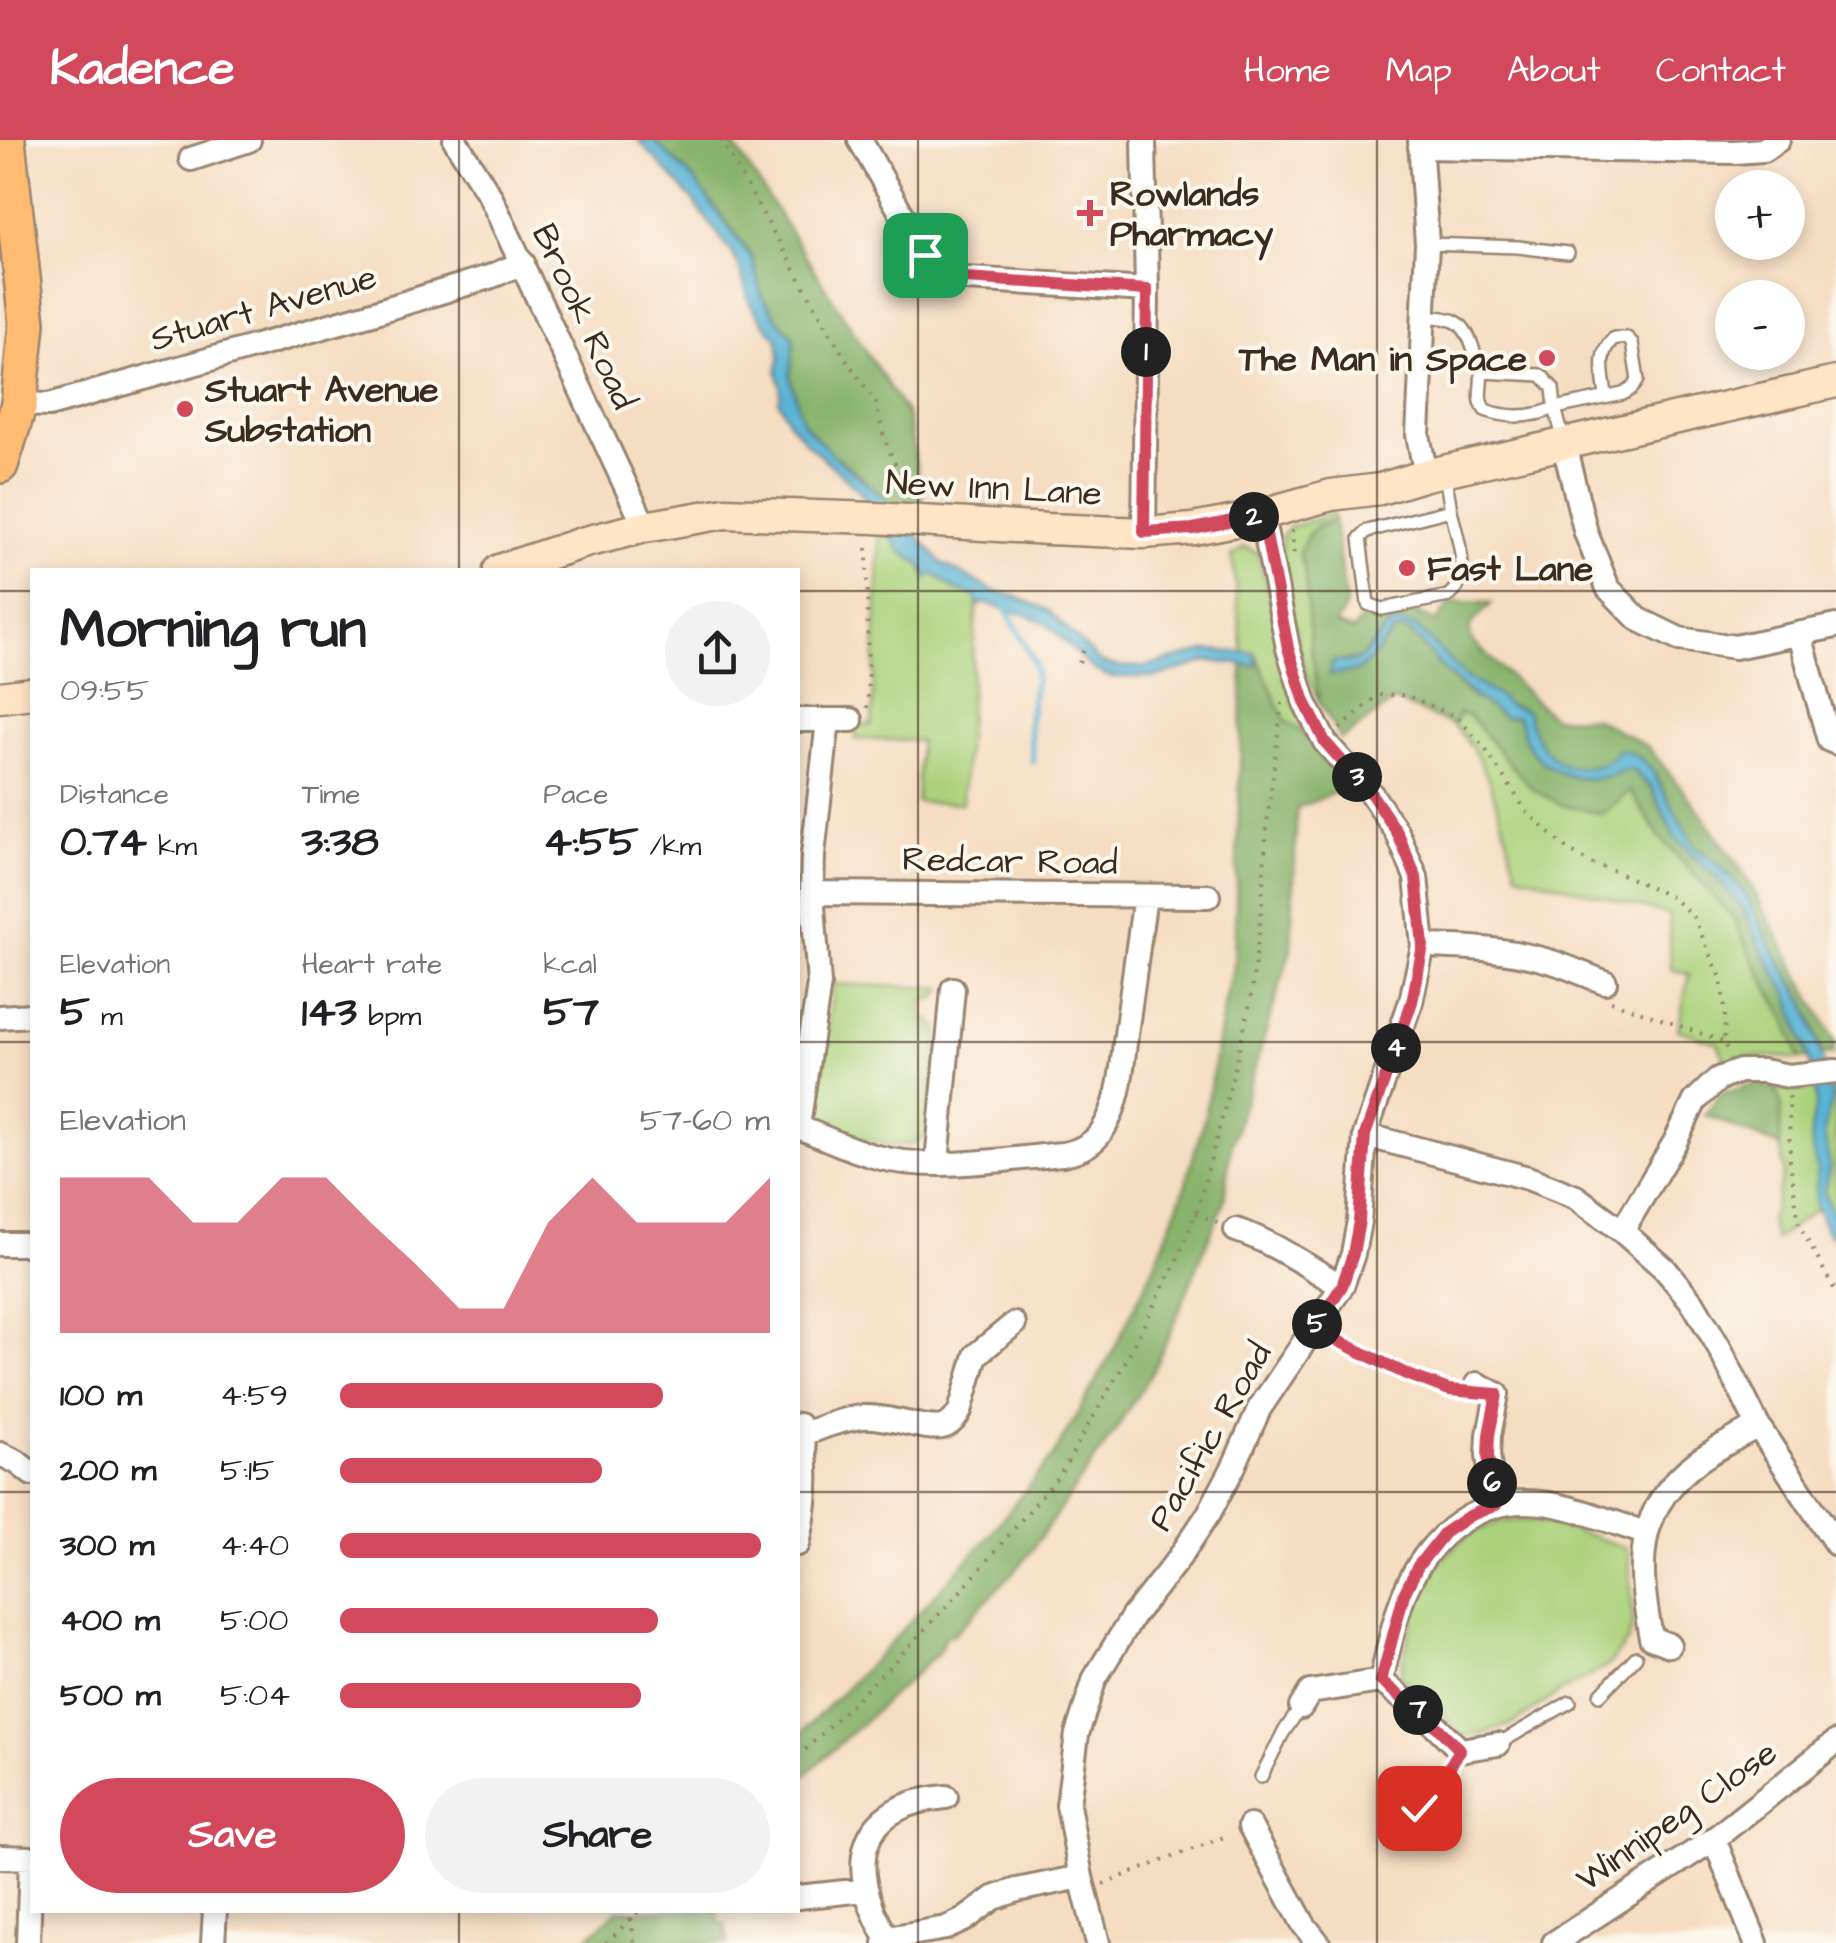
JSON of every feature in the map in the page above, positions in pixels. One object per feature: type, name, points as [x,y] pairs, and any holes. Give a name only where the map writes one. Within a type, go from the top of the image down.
[{"type":"main road","points":[[0,465],[19,404],[27,323],[7,140]]},
{"type":"street","points":[[191,159],[249,140]]},
{"type":"street","name":"Brook Road","points":[[454,140],[490,196],[645,526]]},
{"type":"street","points":[[860,140],[925,255],[944,272],[983,280],[1147,290]]},
{"type":"street","points":[[1144,140],[1144,532]]},
{"type":"street","points":[[1435,473],[1418,434],[1427,244],[1420,143],[1734,152],[1763,150],[1778,140]]},
{"type":"street","name":"Stuart Avenue","points":[[19,404],[49,405],[369,314],[523,263]]},
{"type":"street","name":"New Inn Lane","points":[[532,565],[585,542],[645,526],[725,513],[1144,532],[1193,529],[1836,382]]},
{"type":"street","points":[[1564,445],[1586,533],[1608,588],[1638,619],[1679,639],[1735,647],[1836,626]]},
{"type":"street","name":"Pacific Road","points":[[1098,1943],[1068,1805],[1076,1734],[1094,1678],[1132,1616],[1209,1513],[1260,1410],[1342,1286],[1359,1221],[1365,1135],[1412,1002],[1423,946],[1416,877],[1397,832],[1372,795],[1325,742],[1305,702],[1288,648],[1262,515]]},
{"type":"street","points":[[1800,635],[1829,747]]},
{"type":"street","points":[[0,697],[30,693]]},
{"type":"street","points":[[800,720],[840,720],[813,855],[819,984],[800,1113]]},
{"type":"street","name":"Redcar Road","points":[[812,893],[1208,896]]},
{"type":"street","points":[[800,1128],[877,1158],[912,1162],[1078,1151],[1100,1135],[1115,1104],[1144,896]]},
{"type":"street","points":[[1423,946],[1509,952],[1552,962],[1591,984]]},
{"type":"street","points":[[937,1162],[947,1001]]},
{"type":"street","points":[[0,1017],[30,1015]]},
{"type":"street","points":[[1622,1230],[1694,1101],[1718,1078],[1740,1071],[1797,1075],[1834,1072]]},
{"type":"street","points":[[1365,1135],[1528,1178],[1576,1197],[1622,1230],[1665,1269],[1693,1303],[1758,1426],[1836,1544]]},
{"type":"street","points":[[1236,1230],[1258,1246],[1342,1286]]},
{"type":"street","points":[[0,1244],[30,1244]]},
{"type":"street","points":[[800,1536],[806,1463],[800,1428],[868,1416],[945,1426],[960,1412],[976,1355],[1014,1324]]},
{"type":"street","points":[[1496,1387],[1488,1456],[1496,1505]]},
{"type":"street","points":[[1636,1657],[1660,1642],[1642,1584],[1645,1533],[1656,1509],[1672,1484],[1699,1460],[1758,1426]]},
{"type":"street","points":[[0,1454],[30,1472]]},
{"type":"street","points":[[1381,1681],[1404,1594],[1418,1566],[1444,1533],[1469,1516],[1496,1505],[1528,1502],[1567,1508],[1645,1533]]},
{"type":"street","points":[[1303,1691],[1381,1681],[1432,1722],[1454,1760],[1498,1744]]},
{"type":"street","name":"Winnipeg Close","points":[[1554,1943],[1714,1839],[1836,1742]]},
{"type":"street","points":[[946,1798],[919,1788],[870,1833],[863,1858],[864,1890],[886,1940],[946,1928],[994,1898],[1017,1890],[1083,1884]]},
{"type":"street","points":[[1250,1826],[1304,1925],[1318,1943]]},
{"type":"street","points":[[1714,1839],[1756,1943]]},
{"type":"street","points":[[0,1858],[30,1858]]},
{"type":"street","points":[[800,1897],[864,1890]]},
{"type":"street","points":[[28,1943],[30,1900]]},
{"type":"street","points":[[213,1943],[215,1913]]},
{"type":"lane","points":[[1427,244],[1568,253]]},
{"type":"lane","points":[[1425,316],[1462,324],[1481,372],[1480,401],[1486,410],[1515,417],[1622,394],[1632,389],[1638,380],[1632,343],[1627,338],[1614,338],[1603,351],[1606,396]]},
{"type":"lane","points":[[1481,372],[1541,375],[1554,388],[1564,445]]},
{"type":"lane","points":[[1435,473],[1451,510],[1462,564],[1460,584],[1449,596],[1382,609],[1368,604],[1360,543],[1363,534],[1451,510]]},
{"type":"lane","points":[[1600,1695],[1636,1657]]},
{"type":"lane","points":[[1261,1776],[1303,1691]]},
{"type":"lane","points":[[1498,1744],[1570,1702]]},
{"type":"lane","points":[[1398,1820],[1430,1798],[1454,1760]]},
{"type":"path","points":[[721,140],[842,353],[876,404],[913,521]]},
{"type":"path","points":[[840,720],[862,718],[868,704],[870,518]]},
{"type":"path","points":[[1079,664],[1086,643]]},
{"type":"path","points":[[1325,742],[1378,695],[1406,694],[1457,716],[1484,747],[1526,811],[1568,850],[1673,898],[1694,918],[1722,978],[1724,1042],[1597,996],[1591,984]]},
{"type":"path","points":[[800,1754],[970,1581],[1061,1473],[1125,1362],[1177,1260],[1196,1213],[1250,1003],[1282,700]]},
{"type":"path","points":[[1797,1075],[1790,1160],[1799,1225],[1836,1292]]},
{"type":"path","points":[[1314,1329],[1406,1374],[1449,1390],[1496,1387]]},
{"type":"path","points":[[1083,1884],[1250,1826]]},
{"type":"path","points":[[606,1943],[637,1913]]},
{"type":"path","points":[[631,1918],[634,1943]]},
{"type":"green space","points":[[654,140],[731,140],[907,415],[924,506],[888,503],[803,423],[790,377],[791,333],[762,297],[752,258],[695,181]]},
{"type":"green space","points":[[1333,513],[1334,520],[1317,525],[1299,554],[1304,567],[1319,701],[1296,631],[1281,555],[1282,538],[1288,528]]},
{"type":"green space","points":[[1334,520],[1346,606],[1335,624],[1353,631],[1363,616],[1417,613],[1437,622],[1451,602],[1492,603],[1470,626],[1470,639],[1552,717],[1595,718],[1648,747],[1746,877],[1835,1041],[1834,1054],[1822,1055],[1807,1004],[1761,922],[1716,862],[1694,846],[1644,761],[1619,750],[1608,762],[1596,767],[1560,764],[1539,743],[1520,708],[1507,705],[1467,678],[1416,627],[1397,622],[1359,659],[1333,662],[1330,674],[1372,658],[1394,631],[1404,630],[1415,636],[1475,699],[1498,714],[1517,717],[1527,743],[1576,778],[1607,777],[1628,767],[1632,769],[1652,789],[1675,838],[1745,912],[1760,947],[1788,993],[1808,1058],[1800,1059],[1786,1019],[1734,919],[1659,836],[1630,791],[1603,814],[1562,805],[1531,788],[1469,716],[1460,713],[1453,725],[1394,701],[1341,740],[1319,701],[1304,567],[1299,554],[1312,531]]},
{"type":"green space","points":[[880,531],[888,533],[901,551],[923,567],[924,574],[933,573],[977,601],[962,803],[916,802],[920,741],[856,739],[856,725],[872,725]]},
{"type":"green space","points":[[1245,547],[1258,553],[1306,735],[1285,720],[1255,653],[1243,652],[1232,556]]},
{"type":"green space","points":[[1255,653],[1285,720],[1304,734],[1346,788],[1297,808],[1291,949],[1231,1146],[1224,1201],[1171,1331],[1152,1372],[1116,1429],[1023,1562],[954,1634],[945,1636],[938,1653],[800,1780],[800,1734],[982,1544],[1054,1455],[1112,1353],[1155,1264],[1184,1190],[1205,1115],[1234,968],[1243,664],[1257,666]]},
{"type":"green space","points":[[1460,713],[1469,716],[1497,747],[1630,790],[1659,836],[1734,919],[1786,1019],[1800,1059],[1762,1057],[1725,1061],[1718,1043],[1678,1030],[1689,974],[1671,969],[1669,915],[1517,873],[1486,775],[1453,725]]},
{"type":"green space","points":[[833,984],[942,988],[937,996],[924,1000],[923,1020],[931,1021],[939,1030],[928,1135],[910,1145],[887,1145],[824,1129],[819,1108]]},
{"type":"green space","points":[[1756,1083],[1796,1091],[1836,1083],[1836,1223],[1826,1201],[1775,1240],[1770,1221],[1784,1172],[1780,1146],[1705,1115],[1721,1094]]},
{"type":"green space","points":[[1756,1083],[1775,1089],[1781,1103],[1780,1146],[1705,1115],[1721,1094]]},
{"type":"green space","points":[[1533,1521],[1625,1547],[1629,1554],[1633,1621],[1629,1640],[1608,1666],[1514,1723],[1480,1735],[1460,1734],[1438,1707],[1400,1675],[1417,1608],[1442,1562],[1475,1532],[1501,1522]]},
{"type":"green space","points":[[615,1913],[717,1913],[719,1923],[725,1924],[728,1943],[582,1943]]},
{"type":"water","points":[[638,140],[654,140],[695,181],[752,258],[762,297],[791,333],[794,343],[790,377],[803,423],[833,455],[880,494],[942,563],[992,590],[1048,610],[1100,662],[1143,667],[1209,650],[1255,653],[1257,666],[1208,661],[1158,677],[1110,677],[1091,668],[1047,624],[984,603],[979,606],[974,596],[954,589],[934,574],[927,578],[923,567],[901,551],[858,489],[807,444],[788,420],[779,401],[778,339],[750,304],[732,253],[691,198]]},
{"type":"water","points":[[1397,622],[1416,627],[1467,678],[1507,705],[1527,711],[1541,745],[1557,761],[1567,766],[1592,767],[1619,750],[1642,760],[1653,772],[1694,846],[1716,862],[1745,893],[1807,1005],[1833,1098],[1824,1132],[1830,1166],[1824,1191],[1836,1223],[1836,1240],[1827,1232],[1815,1203],[1817,1170],[1811,1130],[1816,1101],[1807,1052],[1788,993],[1760,947],[1745,912],[1675,838],[1652,788],[1632,769],[1587,779],[1554,770],[1529,747],[1517,717],[1504,717],[1472,694],[1409,632],[1394,631],[1358,671],[1330,675],[1333,661],[1359,659]]},
{"type":"waterway","points":[[1005,606],[1034,662],[1036,675],[1029,723],[1033,762]]},
{"type":"place","name":"Rowlands Pharmacy","points":[[1090,213]]},
{"type":"place","name":"The Man in Space","points":[[1547,358]]},
{"type":"place","name":"Stuart Avenue Substation","points":[[185,409]]},
{"type":"place","name":"Fast Lane","points":[[1407,568]]},
{"type":"route","points":[[925,255],[944,272],[966,278],[1147,290],[1144,532],[1193,529],[1262,515],[1288,648],[1305,702],[1325,742],[1372,795],[1397,832],[1416,877],[1423,946],[1412,1002],[1365,1135],[1353,1254],[1342,1286],[1314,1329],[1406,1374],[1449,1390],[1497,1394],[1488,1456],[1496,1505],[1469,1516],[1444,1533],[1418,1566],[1404,1594],[1381,1681],[1460,1750],[1430,1798],[1419,1808]]}]
